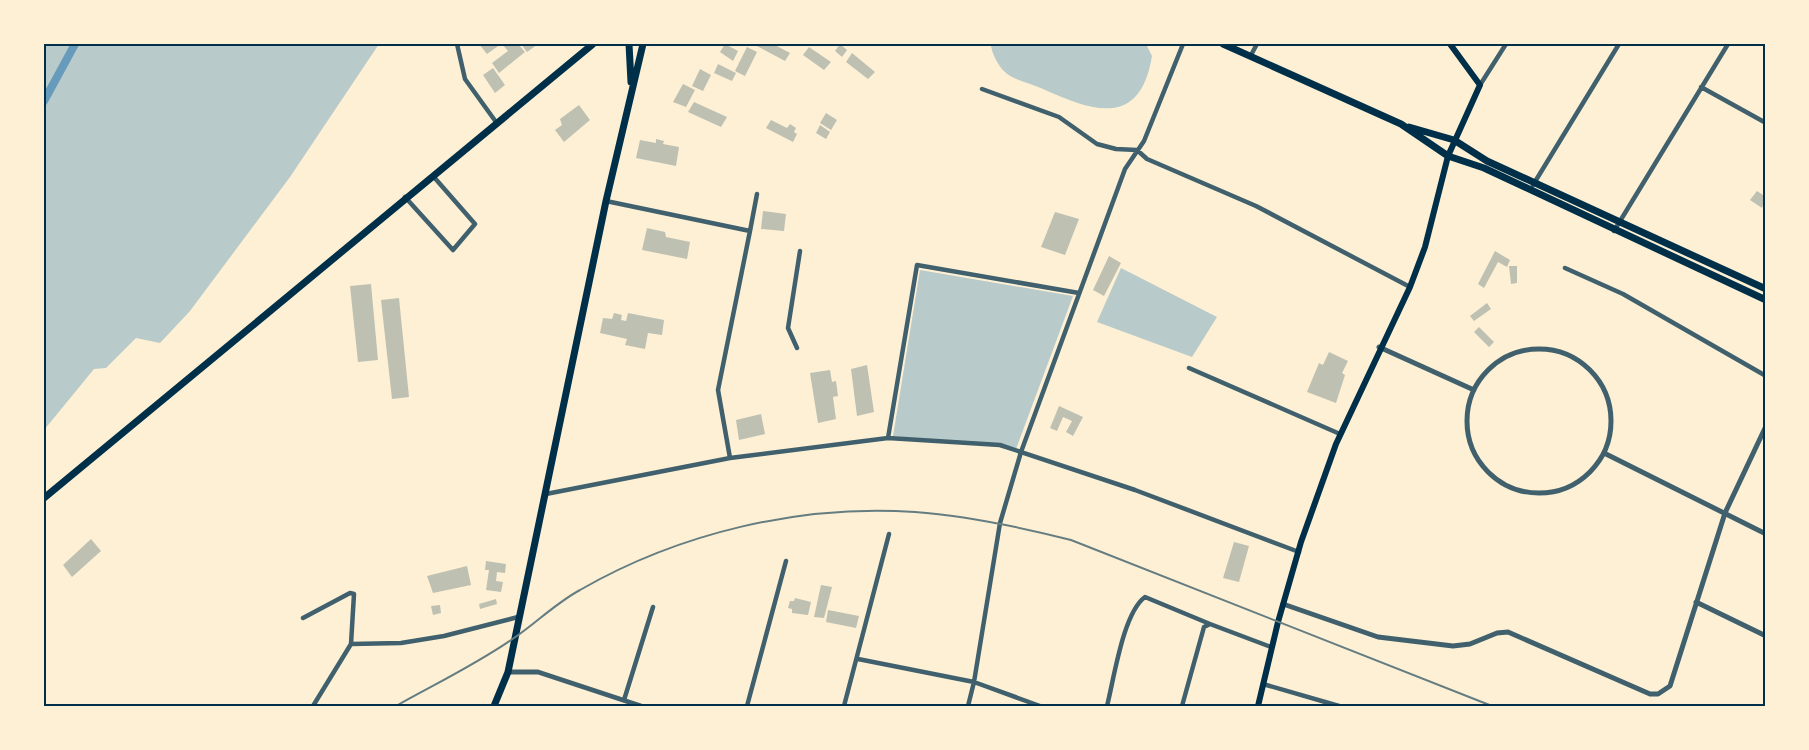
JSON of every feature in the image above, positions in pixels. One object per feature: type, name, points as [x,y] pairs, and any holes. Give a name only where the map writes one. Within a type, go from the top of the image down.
[{"type":"highway","points":[[44,498],[495,122],[593,44]]},
{"type":"highway","points":[[629,44],[631,90]]},
{"type":"highway","points":[[494,706],[508,672],[606,201],[631,90],[644,44]]},
{"type":"highway","points":[[1223,44],[1401,124],[1454,140],[1487,161],[1766,289]]},
{"type":"highway","points":[[1401,124],[1448,156],[1484,168],[1614,231],[1766,300]]},
{"type":"highway","points":[[1568,209],[1572,201]]},
{"type":"main road","points":[[1258,706],[1283,604],[1341,434],[1379,347],[1410,287],[1425,246],[1448,156],[1480,85],[1450,44]]},
{"type":"street","points":[[457,44],[465,79],[495,122]]},
{"type":"street","points":[[968,706],[1000,523],[1021,452],[1125,169],[1137,150],[1167,88],[1183,44]]},
{"type":"street","points":[[1251,55],[1257,44]]},
{"type":"street","points":[[1480,85],[1506,44]]},
{"type":"street","points":[[1530,191],[1618,44]]},
{"type":"street","points":[[1614,231],[1728,44]]},
{"type":"street","points":[[1701,87],[1766,123]]},
{"type":"street","points":[[982,89],[1059,117],[1097,144],[1116,149],[1137,150],[1147,159],[1256,206],[1410,287]]},
{"type":"street","points":[[405,197],[453,250],[475,224],[432,175]]},
{"type":"street","points":[[730,458],[718,390],[757,194]]},
{"type":"street","points":[[606,201],[750,231]]},
{"type":"street","points":[[797,348],[788,328],[800,251]]},
{"type":"street","points":[[888,438],[917,265],[1079,293]]},
{"type":"street","points":[[1565,268],[1623,294],[1766,376]]},
{"type":"street","points":[[1379,347],[1474,390]]},
{"type":"street","points":[[1549,349],[1571,356],[1589,369],[1603,387],[1611,408],[1611,431],[1604,453],[1590,473],[1569,488],[1545,494],[1520,491],[1505,484],[1480,463],[1469,440],[1467,415],[1474,390],[1487,371],[1505,357],[1526,350],[1549,349]]},
{"type":"street","points":[[1189,368],[1341,434]]},
{"type":"street","points":[[1283,604],[1378,637],[1453,646],[1470,644],[1497,633],[1508,633],[1650,694],[1658,694],[1670,686],[1725,513],[1766,426]]},
{"type":"street","points":[[546,494],[730,458],[888,438],[1000,445],[1135,490],[1299,552]]},
{"type":"street","points":[[1604,453],[1766,534]]},
{"type":"street","points":[[844,706],[889,534]]},
{"type":"street","points":[[747,706],[786,561]]},
{"type":"street","points":[[303,618],[350,592],[354,594],[351,644],[313,706]]},
{"type":"street","points":[[1107,706],[1135,606],[1145,597],[1271,646]]},
{"type":"street","points":[[1696,602],[1766,636]]},
{"type":"street","points":[[627,703],[653,608]]},
{"type":"street","points":[[351,644],[401,643],[444,636],[518,617]]},
{"type":"street","points":[[1182,706],[1201,634],[1204,627],[1210,624]]},
{"type":"street","points":[[858,659],[974,682],[1040,706]]},
{"type":"street","points":[[508,672],[538,672],[627,703],[642,706]]},
{"type":"street","points":[[1263,684],[1339,706]]},
{"type":"shaded area","points":[[44,44],[379,44],[290,177],[190,311],[160,343],[136,338],[106,368],[94,369],[44,430]]},
{"type":"shaded area","points":[[991,44],[1146,44],[1152,56],[1146,79],[1137,95],[1125,104],[1111,108],[1096,107],[1061,97],[1008,75],[997,63]]},
{"type":"shaded area","points":[[1121,268],[1217,317],[1192,357],[1097,322]]},
{"type":"shaded area","points":[[920,270],[1073,296],[1016,449],[893,436]]},
{"type":"building","points":[[479,44],[501,44],[487,54]]},
{"type":"building","points":[[502,44],[518,44],[525,52],[499,73],[492,63],[508,51]]},
{"type":"building","points":[[521,44],[538,44],[527,52]]},
{"type":"building","points":[[725,44],[738,51],[733,61],[720,52]]},
{"type":"building","points":[[753,44],[773,44],[790,53],[785,61]]},
{"type":"building","points":[[840,44],[847,50],[842,57],[835,51]]},
{"type":"building","points":[[747,47],[757,52],[745,76],[735,71]]},
{"type":"building","points":[[809,47],[831,62],[824,70],[803,55]]},
{"type":"building","points":[[852,53],[875,72],[868,79],[846,62]]},
{"type":"building","points":[[718,64],[736,73],[732,81],[714,73]]},
{"type":"building","points":[[493,68],[505,85],[495,93],[483,75]]},
{"type":"building","points":[[700,69],[711,75],[703,91],[692,86]]},
{"type":"building","points":[[683,84],[695,90],[686,107],[673,102]]},
{"type":"building","points":[[694,102],[727,117],[721,127],[688,112]]},
{"type":"building","points":[[579,105],[590,120],[564,142],[555,130],[562,125],[560,119]]},
{"type":"building","points":[[826,113],[837,120],[831,130],[820,123]]},
{"type":"building","points":[[771,120],[787,128],[790,124],[796,128],[794,132],[797,134],[793,142],[766,128]]},
{"type":"building","points":[[820,125],[830,132],[826,139],[816,133]]},
{"type":"building","points":[[656,139],[664,141],[663,144],[679,147],[676,166],[636,158],[640,140],[656,143]]},
{"type":"building","points":[[1757,191],[1766,197],[1762,208],[1750,200]]},
{"type":"building","points":[[763,211],[786,214],[784,231],[761,229]]},
{"type":"building","points":[[1055,212],[1079,219],[1065,255],[1041,247]]},
{"type":"building","points":[[647,228],[665,232],[666,237],[690,242],[687,259],[642,250]]},
{"type":"building","points":[[1495,251],[1510,260],[1507,267],[1498,262],[1484,288],[1478,284]]},
{"type":"building","points":[[1109,256],[1121,263],[1104,296],[1093,290]]},
{"type":"building","points":[[1509,266],[1517,266],[1517,283],[1511,284]]},
{"type":"building","points":[[371,284],[378,360],[358,362],[350,286]]},
{"type":"building","points":[[399,298],[409,397],[392,399],[381,300]]},
{"type":"building","points":[[1487,303],[1491,309],[1474,321],[1470,316]]},
{"type":"building","points":[[614,313],[622,315],[621,320],[626,321],[628,313],[664,320],[662,335],[648,333],[645,349],[625,345],[627,339],[600,333],[603,318],[612,319]]},
{"type":"building","points":[[1479,327],[1494,342],[1489,347],[1474,332]]},
{"type":"building","points":[[1329,352],[1348,361],[1342,373],[1345,375],[1336,403],[1307,392],[1319,363],[1323,365]]},
{"type":"building","points":[[867,365],[874,412],[857,416],[851,369]]},
{"type":"building","points":[[830,370],[832,382],[836,381],[838,396],[833,397],[836,419],[818,423],[810,373]]},
{"type":"building","points":[[1059,406],[1083,417],[1073,436],[1066,432],[1072,421],[1063,417],[1057,431],[1050,428]]},
{"type":"building","points":[[761,414],[765,434],[739,440],[736,420]]},
{"type":"building","points":[[91,539],[101,551],[72,577],[63,565]]},
{"type":"building","points":[[1234,542],[1249,546],[1239,582],[1223,578]]},
{"type":"building","points":[[486,561],[506,564],[505,573],[497,572],[496,581],[503,582],[501,592],[486,590],[489,570],[485,570]]},
{"type":"building","points":[[467,566],[471,585],[433,593],[427,576]]},
{"type":"building","points":[[821,585],[832,587],[824,618],[814,617]]},
{"type":"building","points":[[795,598],[811,602],[808,615],[792,613],[792,609],[788,608],[790,601],[794,601]]},
{"type":"building","points":[[496,599],[497,604],[480,609],[479,604]]},
{"type":"building","points":[[440,605],[441,613],[433,615],[431,606]]},
{"type":"building","points":[[828,610],[859,616],[856,628],[826,622]]},
{"type":"waterway","points":[[44,101],[75,44]]},
{"type":"railway","points":[[396,706],[500,647],[580,590],[658,553],[699,538],[785,518],[872,511],[955,516],[1013,526],[1071,540],[1492,706]]}]
